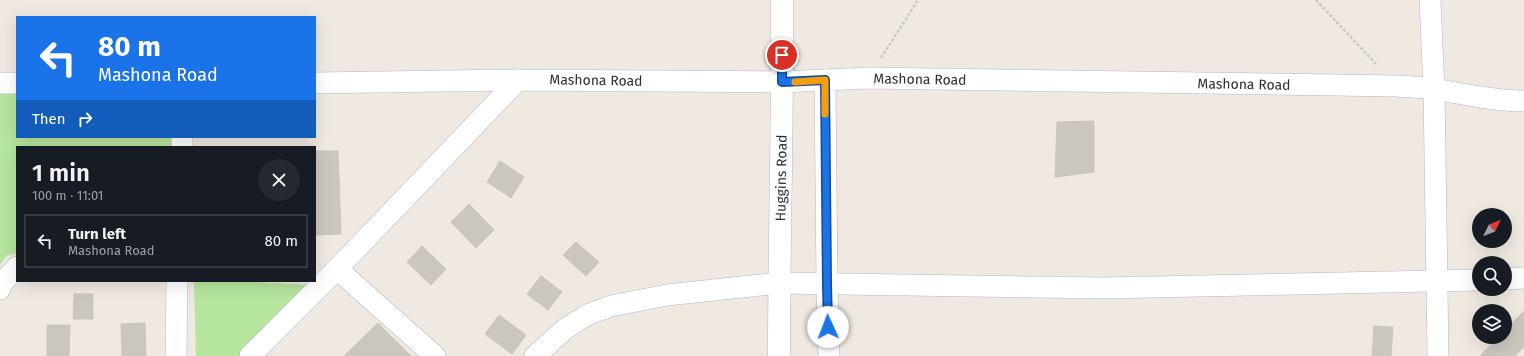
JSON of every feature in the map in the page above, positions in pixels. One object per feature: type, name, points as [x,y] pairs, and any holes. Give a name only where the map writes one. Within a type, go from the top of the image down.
[{"type":"street","name":"Huggins Road","points":[[780,356],[779,283],[782,0]]},
{"type":"street","points":[[1430,0],[1434,89],[1438,356]]},
{"type":"street","name":"Mashona Road","points":[[316,83],[518,80],[782,82],[868,78],[1397,86],[1434,89],[1463,95],[1511,101],[1524,101]]},
{"type":"street","points":[[250,356],[325,276],[518,80]]},
{"type":"street","points":[[825,80],[829,356]]},
{"type":"street","points":[[0,83],[16,83]]},
{"type":"street","points":[[0,289],[2,283],[16,268]]},
{"type":"street","points":[[325,276],[435,356]]},
{"type":"street","points":[[1512,279],[1524,278]]},
{"type":"street","points":[[535,356],[565,329],[587,315],[611,306],[667,295],[779,283],[1104,288],[1472,280]]},
{"type":"street","points":[[176,282],[176,356]]},
{"type":"path","points":[[868,78],[918,0]]},
{"type":"path","points":[[1316,0],[1397,86]]},
{"type":"green space","points":[[0,91],[16,91],[16,138],[175,138],[175,146],[16,146],[16,253],[6,256],[0,265]]},
{"type":"green space","points":[[194,282],[259,282],[311,285],[239,356],[196,356]]},
{"type":"building","points":[[1094,121],[1094,172],[1055,177],[1057,122]]},
{"type":"building","points":[[316,151],[338,151],[341,234],[316,235]]},
{"type":"building","points":[[500,161],[524,177],[511,198],[487,182]]},
{"type":"building","points":[[469,204],[494,230],[476,248],[451,222]]},
{"type":"building","points":[[576,242],[599,262],[586,276],[563,255]]},
{"type":"building","points":[[422,246],[446,269],[431,285],[407,262]]},
{"type":"building","points":[[541,276],[562,292],[548,310],[527,294]]},
{"type":"building","points":[[74,294],[93,294],[93,319],[73,319]]},
{"type":"building","points":[[1524,311],[1524,347],[1515,356],[1480,356],[1491,344],[1512,344],[1512,323]]},
{"type":"building","points":[[499,315],[526,335],[512,354],[485,334]]},
{"type":"building","points":[[145,323],[146,356],[122,356],[121,324]]},
{"type":"building","points":[[378,323],[411,356],[344,356]]},
{"type":"building","points":[[47,325],[70,325],[69,356],[47,356]]},
{"type":"building","points":[[1374,326],[1393,327],[1391,356],[1372,356]]},
{"type":"slow traffic","points":[[795,82],[825,80],[825,114]]},
{"type":"route","points":[[782,55],[782,82],[825,80],[828,327]]}]
